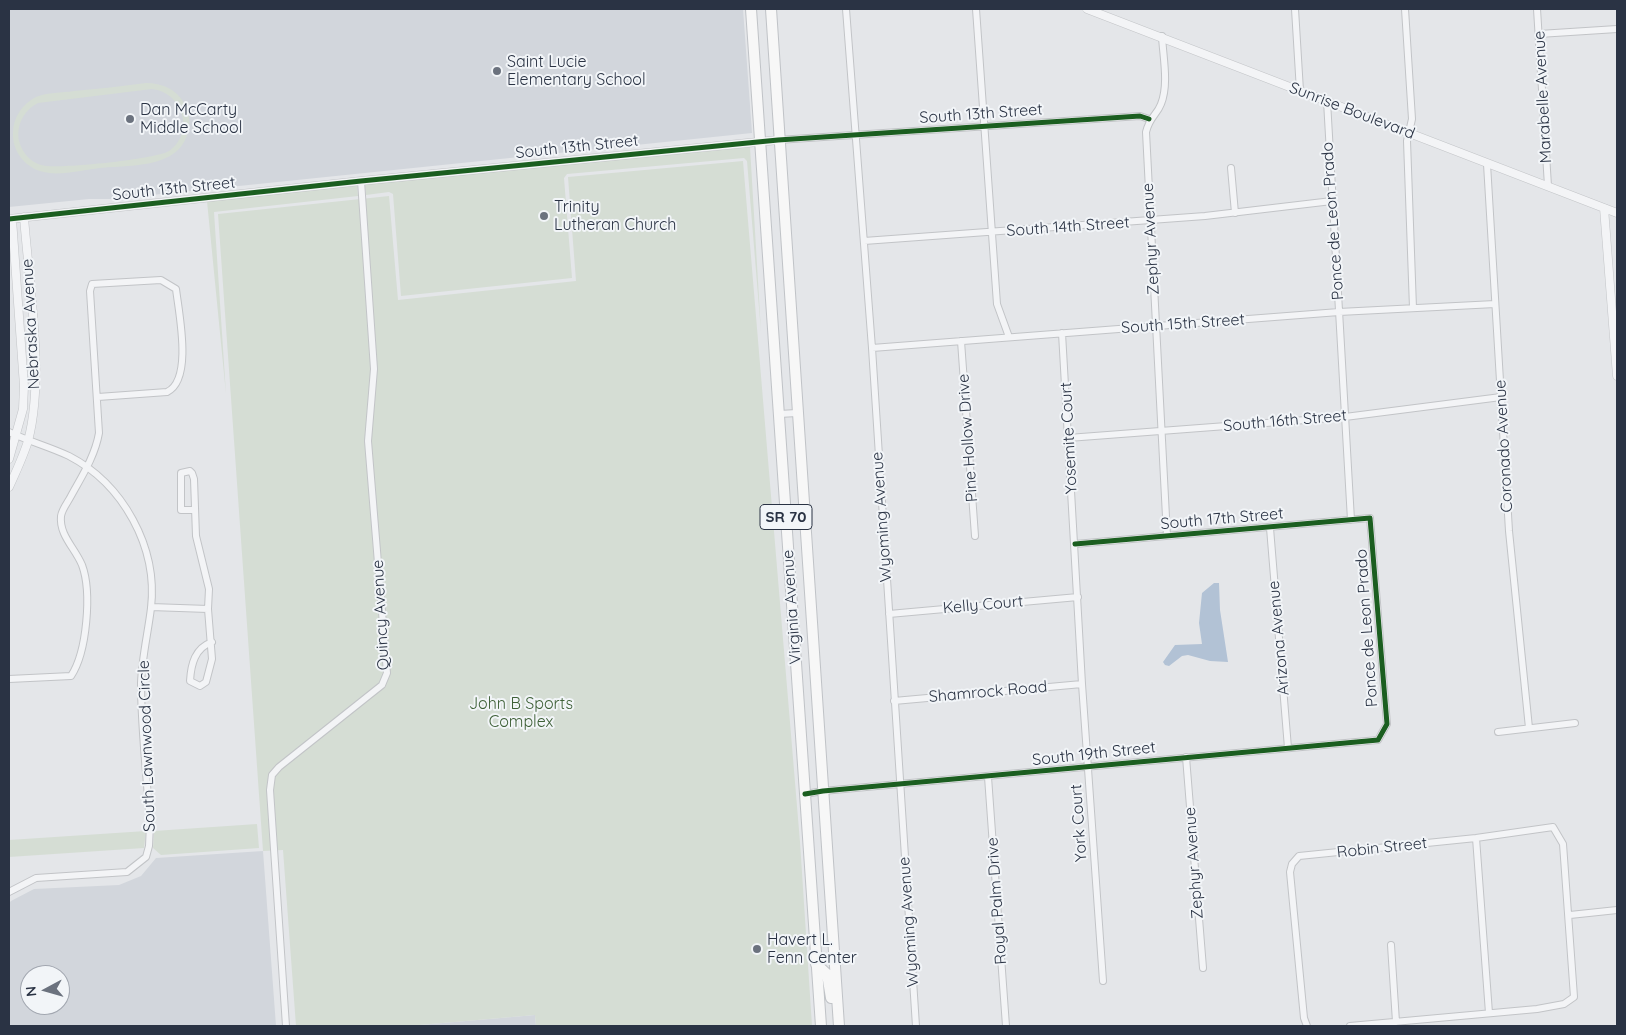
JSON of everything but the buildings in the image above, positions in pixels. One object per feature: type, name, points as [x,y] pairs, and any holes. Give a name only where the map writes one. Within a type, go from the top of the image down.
[{"type":"main road","name":"Virginia Avenue","points":[[751,9],[820,1026]]},
{"type":"main road","name":"Virginia Avenue","points":[[771,9],[837,1026]]},
{"type":"main road","points":[[816,964],[827,974],[837,1026]]},
{"type":"street","name":"Wyoming Avenue","points":[[846,9],[872,348],[916,1026]]},
{"type":"street","points":[[976,9],[997,304],[1009,337]]},
{"type":"street","name":"Sunrise Boulevard","points":[[1087,9],[1099,11],[1487,164],[1617,213]]},
{"type":"street","points":[[1295,9],[1300,91]]},
{"type":"street","points":[[1405,9],[1412,120],[1407,142],[1413,308]]},
{"type":"street","name":"Marabelle Avenue","points":[[1537,9],[1548,186]]},
{"type":"street","points":[[1539,34],[1617,28]]},
{"type":"street","name":"Zephyr Avenue","points":[[1162,36],[1165,93],[1160,107],[1149,119],[1146,132],[1168,536]]},
{"type":"street","name":"Ponce de Leon Prado","points":[[1328,101],[1332,202],[1352,520]]},
{"type":"street","name":"South 13th Street","points":[[10,219],[361,181],[778,140],[1140,116],[1149,119]]},
{"type":"street","name":"Coronado Avenue","points":[[1487,164],[1509,531],[1528,728]]},
{"type":"street","points":[[1231,168],[1235,213]]},
{"type":"street","name":"Quincy Avenue","points":[[286,1026],[270,790],[272,775],[279,767],[382,685],[387,673],[368,441],[374,369],[361,181]]},
{"type":"street","name":"South 14th Street","points":[[864,241],[1150,221],[1332,202]]},
{"type":"street","points":[[1604,208],[1617,376]]},
{"type":"street","name":"Nebraska Avenue","points":[[9,487],[28,440],[34,410],[35,352],[24,217]]},
{"type":"street","name":"Nebraska Avenue","points":[[9,460],[23,409],[23,352],[10,219]]},
{"type":"street","points":[[17,278],[29,277]]},
{"type":"street","points":[[9,679],[61,678],[71,676],[78,666],[86,623],[86,586],[82,565],[61,526],[61,514],[87,468],[97,446],[99,433],[90,291],[92,284],[161,280],[170,284],[176,289],[180,323],[182,372],[179,382],[167,392],[98,397]]},
{"type":"street","name":"South 15th Street","points":[[872,348],[1339,312],[1495,304]]},
{"type":"street","name":"Yosemite Court","points":[[1062,333],[1075,544]]},
{"type":"street","name":"Pine Hollow Drive","points":[[962,341],[975,536]]},
{"type":"street","points":[[23,352],[35,352]]},
{"type":"street","name":"South 16th Street","points":[[1068,438],[1345,417],[1501,397]]},
{"type":"street","points":[[779,414],[797,413]]},
{"type":"street","name":"South Lawnwood Circle","points":[[9,432],[68,456],[87,468],[120,499],[135,522],[145,551],[151,580],[151,607],[141,682],[150,824],[149,846],[146,857],[126,872],[36,878],[9,892]]},
{"type":"street","points":[[195,510],[181,510],[180,479],[181,473],[186,471],[192,472],[194,479],[199,555],[209,589],[208,609],[212,642],[212,659],[206,682],[200,686],[193,684],[190,681],[191,669],[198,651],[204,645],[212,642]]},
{"type":"street","name":"Ponce de Leon Prado","points":[[1370,518],[1386,724],[1382,735]]},
{"type":"street","name":"South 17th Street","points":[[1075,544],[1370,518]]},
{"type":"street","name":"Arizona Avenue","points":[[1270,528],[1288,748]]},
{"type":"street","name":"York Court","points":[[1075,544],[1082,684],[1103,981]]},
{"type":"street","name":"Kelly Court","points":[[889,614],[1078,597]]},
{"type":"street","points":[[151,607],[208,609]]},
{"type":"street","name":"Shamrock Road","points":[[894,701],[1082,684]]},
{"type":"street","points":[[1498,732],[1574,723]]},
{"type":"street","name":"South 19th Street","points":[[805,794],[1378,740],[1382,735]]},
{"type":"street","name":"Zephyr Avenue","points":[[1186,757],[1203,968]]},
{"type":"street","name":"Royal Palm Drive","points":[[988,777],[1006,1026]]},
{"type":"street","name":"Robin Street","points":[[1307,1026],[1304,1018],[1290,872],[1292,864],[1299,856],[1476,838],[1553,827],[1563,844],[1570,915]]},
{"type":"street","points":[[1476,838],[1489,1013]]},
{"type":"street","points":[[1350,1026],[1564,1004],[1574,997],[1570,915],[1617,910]]},
{"type":"street","points":[[1391,945],[1396,1022]]},
{"type":"shaded area","name":"Saint Lucie Elementary School","points":[[9,9],[743,9],[752,133],[113,199],[89,199],[9,207]]},
{"type":"shaded area","points":[[263,851],[276,1026],[9,1026],[9,903],[34,889],[119,885],[141,876],[156,858]]},
{"type":"shaded area","points":[[535,1015],[536,1026],[408,1026]]},
{"type":"green space","points":[[146,83],[163,86],[173,91],[181,98],[187,110],[189,128],[183,144],[175,153],[164,159],[139,165],[47,173],[34,169],[24,161],[17,151],[13,139],[13,127],[19,112],[36,97],[50,93]],"holes":[[[152,89],[171,97],[178,105],[182,114],[183,124],[182,134],[177,143],[169,151],[161,154],[84,165],[50,166],[33,162],[24,153],[20,145],[18,135],[22,119],[38,103]]]},
{"type":"green space","points":[[750,147],[761,332],[747,161],[744,158],[567,174],[564,178],[572,278],[401,296],[393,194],[389,192],[366,195],[365,184]]},
{"type":"green space","name":"John B Sports Complex","points":[[743,161],[800,842],[812,1026],[536,1026],[535,1015],[408,1026],[296,1026],[283,850],[263,851],[218,214],[389,196],[398,300],[576,281],[568,177]]},
{"type":"green space","points":[[357,185],[358,196],[214,212],[226,394],[207,201]]},
{"type":"green space","points":[[257,824],[259,848],[161,855],[153,848],[154,831]]},
{"type":"green space","points":[[146,831],[144,848],[9,857],[9,840]]},
{"type":"water","points":[[1214,583],[1219,583],[1220,610],[1228,662],[1210,661],[1188,655],[1182,656],[1169,666],[1165,665],[1163,662],[1175,645],[1202,644],[1199,623],[1202,593]]},
{"type":"cycle path","points":[[9,219],[361,181],[778,140],[1140,116],[1149,119]]},
{"type":"cycle path","points":[[805,794],[1378,740],[1387,724],[1370,518],[1075,544]]},
{"type":"place","name":"Saint Lucie Elementary School","points":[[497,71]]},
{"type":"place","name":"Dan McCarty Middle School","points":[[130,119]]},
{"type":"place","name":"Trinity Lutheran Church","points":[[544,216]]},
{"type":"place","name":"Havert L. Fenn Center","points":[[757,949]]}]
